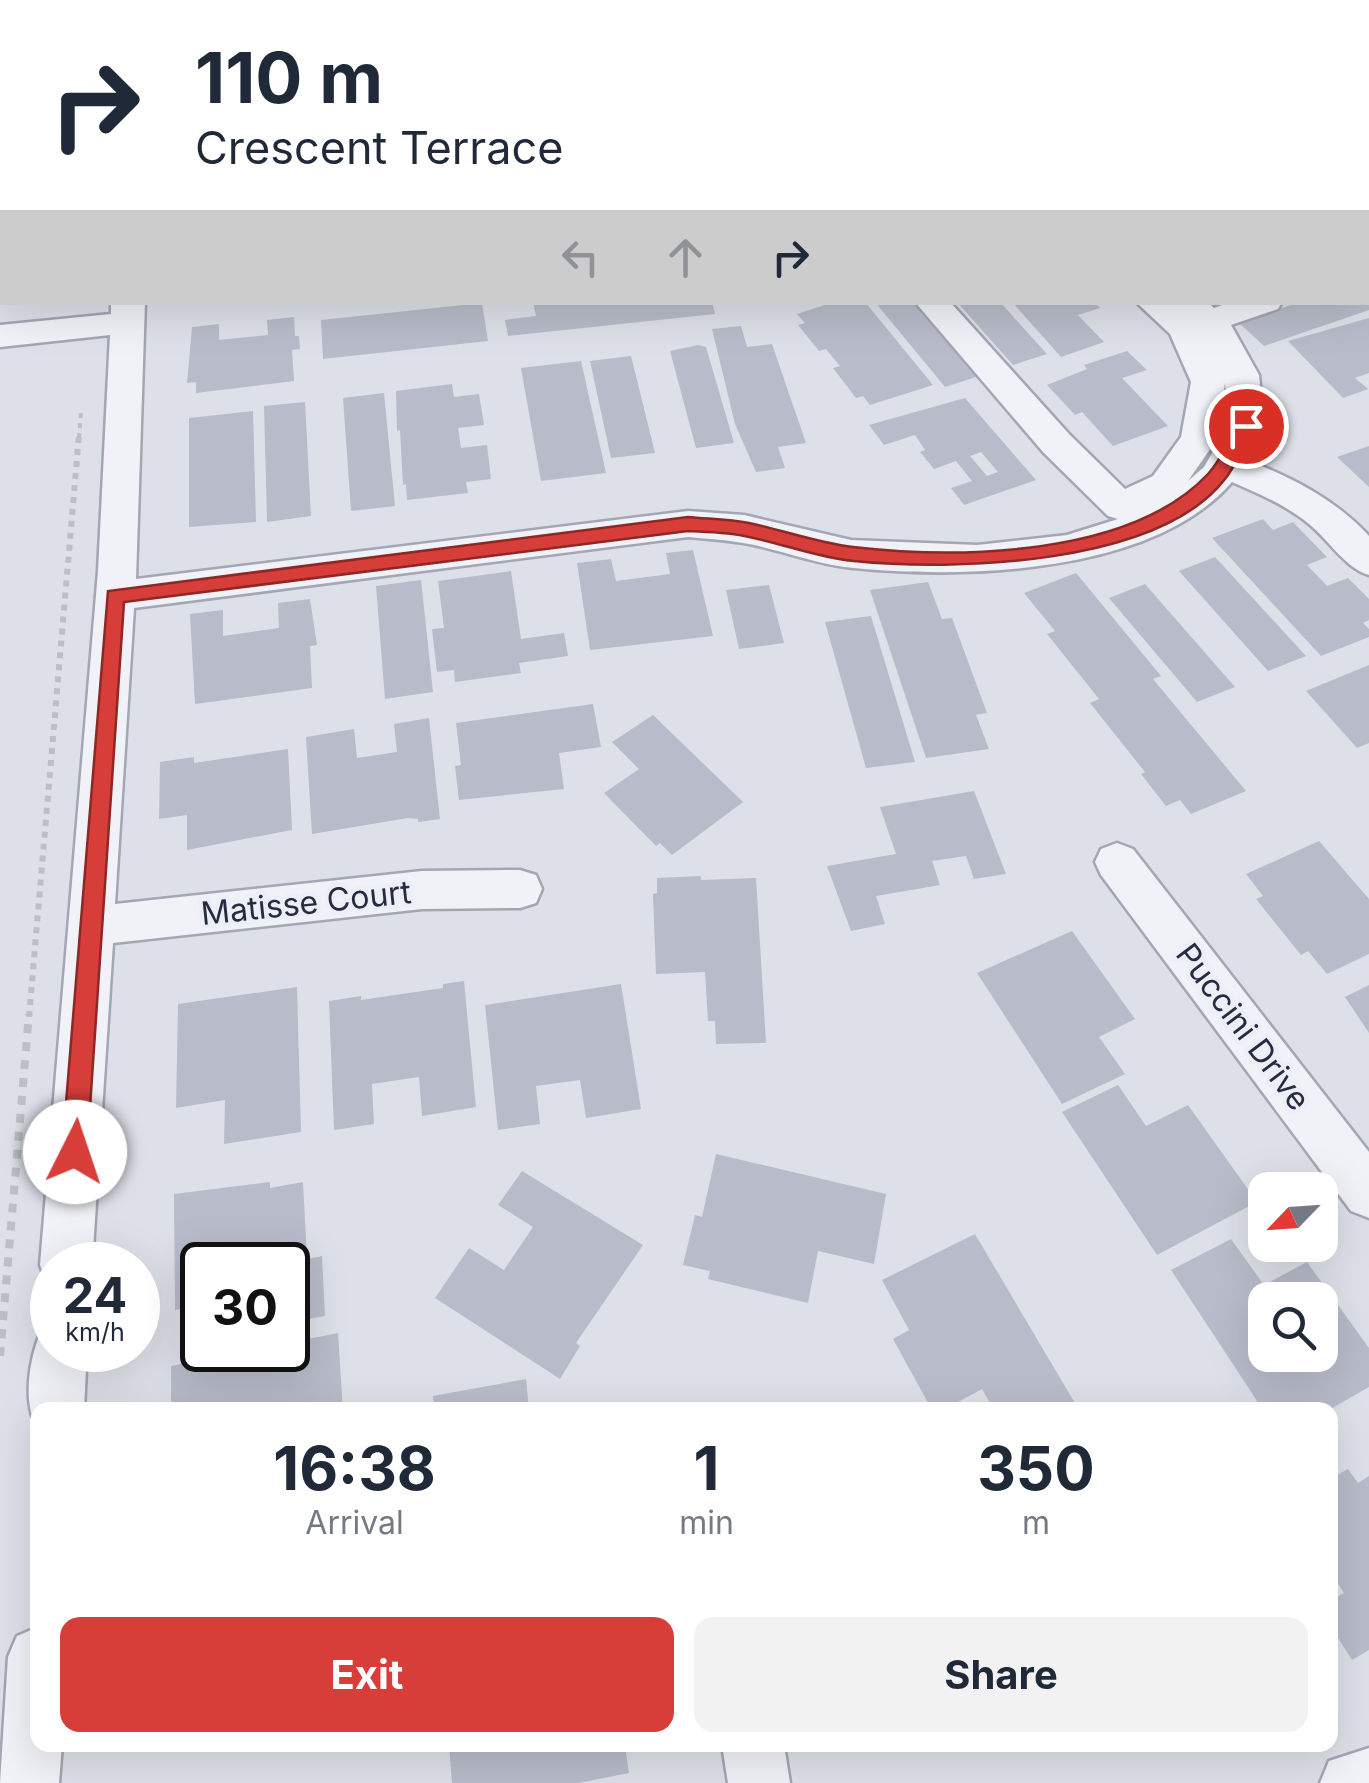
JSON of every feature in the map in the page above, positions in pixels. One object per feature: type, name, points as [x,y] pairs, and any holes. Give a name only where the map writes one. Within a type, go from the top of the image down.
[{"type":"street","points":[[934,305],[1056,442],[1121,507]]},
{"type":"street","points":[[116,584],[688,524],[744,528],[851,554],[978,559],[1068,549],[1143,525],[1189,501],[1217,476],[1246,426],[1242,375],[1217,329],[1160,305]]},
{"type":"street","points":[[1194,318],[1252,305]]},
{"type":"street","points":[[0,336],[127,312],[116,584],[68,1242]]},
{"type":"street","points":[[116,584],[686,504],[757,501],[834,520],[911,531],[980,532],[1110,512],[1166,484],[1199,439],[1208,382],[1194,318]]},
{"type":"street","points":[[1224,465],[1298,496],[1337,522],[1369,562]]},
{"type":"street","name":"Puccini Drive","points":[[1117,862],[1369,1193]]},
{"type":"street","name":"Matisse Court","points":[[92,926],[422,890],[520,888]]},
{"type":"street","points":[[57,1402],[59,1372]]},
{"type":"street","points":[[28,1783],[30,1752]]},
{"type":"street","points":[[754,1752],[759,1783]]},
{"type":"street","points":[[1352,1783],[1369,1779]]},
{"type":"path","points":[[0,1356],[82,396]]},
{"type":"building","points":[[482,305],[488,341],[323,359],[321,320]]},
{"type":"building","points":[[534,305],[713,305],[715,314],[508,336],[505,320],[536,316]]},
{"type":"building","points":[[825,305],[867,305],[933,385],[870,405],[863,396],[856,398],[833,368],[840,366],[826,349],[819,351],[798,325],[805,323],[797,314]]},
{"type":"building","points":[[877,305],[918,305],[979,376],[945,387]]},
{"type":"building","points":[[960,305],[1003,305],[1047,354],[1013,365]]},
{"type":"building","points":[[1015,305],[1098,305],[1100,308],[1078,315],[1104,342],[1061,357]]},
{"type":"building","points":[[1290,305],[1369,305],[1369,310],[1264,346],[1239,323]]},
{"type":"building","points":[[294,317],[300,349],[292,350],[294,381],[196,393],[196,382],[187,383],[192,327],[219,324],[219,340],[268,335],[267,320]]},
{"type":"building","points":[[1369,318],[1369,373],[1355,378],[1368,389],[1343,398],[1288,341]]},
{"type":"building","points":[[741,326],[747,347],[772,344],[806,443],[778,447],[785,468],[756,472],[735,424],[712,329]]},
{"type":"building","points":[[706,347],[734,443],[696,448],[670,351]]},
{"type":"building","points":[[1127,351],[1147,370],[1122,378],[1168,426],[1113,446],[1082,412],[1075,415],[1047,385],[1087,369],[1084,365]]},
{"type":"building","points":[[631,356],[655,453],[611,458],[590,361]]},
{"type":"building","points":[[581,361],[606,473],[541,481],[521,368]]},
{"type":"building","points":[[452,384],[454,397],[479,394],[484,425],[458,428],[461,448],[487,445],[491,479],[466,482],[468,493],[407,500],[400,430],[397,431],[396,391]]},
{"type":"building","points":[[384,393],[395,506],[351,511],[343,398]]},
{"type":"building","points":[[965,398],[1036,480],[964,505],[951,488],[972,481],[956,461],[934,469],[920,452],[925,450],[915,435],[884,445],[869,425]],"holes":[[[981,452],[998,472],[987,476],[970,456]]]},
{"type":"building","points":[[305,402],[311,516],[267,522],[264,406]]},
{"type":"building","points":[[253,411],[256,522],[189,527],[189,418]]},
{"type":"building","points":[[1369,446],[1369,487],[1337,457]]},
{"type":"building","points":[[1263,519],[1273,530],[1293,522],[1327,557],[1307,565],[1327,586],[1348,578],[1369,599],[1369,620],[1363,623],[1369,629],[1369,637],[1321,656],[1212,538]]},
{"type":"building","points":[[693,550],[713,636],[590,650],[577,563],[611,559],[616,581],[670,574],[666,553]]},
{"type":"building","points":[[1215,557],[1306,656],[1268,671],[1179,571]]},
{"type":"building","points":[[511,571],[521,639],[564,633],[568,656],[519,663],[521,673],[455,682],[454,670],[437,672],[432,629],[444,628],[438,581]]},
{"type":"building","points":[[1076,573],[1161,676],[1153,679],[1246,791],[1191,814],[1180,800],[1166,806],[1141,774],[1145,772],[1090,703],[1099,699],[1047,634],[1055,631],[1024,593]]},
{"type":"building","points":[[421,580],[433,692],[385,699],[376,586]]},
{"type":"building","points":[[928,582],[942,619],[952,618],[987,713],[976,715],[989,749],[926,758],[870,590]]},
{"type":"building","points":[[1145,584],[1235,687],[1197,702],[1109,598]]},
{"type":"building","points":[[769,585],[784,643],[739,649],[726,590]]},
{"type":"building","points":[[310,599],[317,645],[310,646],[312,688],[195,704],[190,614],[223,610],[223,636],[279,628],[278,603]]},
{"type":"building","points":[[871,616],[915,762],[866,768],[825,622]]},
{"type":"building","points":[[1369,665],[1369,743],[1357,748],[1306,691]]},
{"type":"building","points":[[593,704],[601,747],[559,753],[564,789],[459,800],[455,766],[461,765],[456,723]]},
{"type":"building","points":[[653,715],[743,802],[672,855],[660,843],[656,846],[604,793],[639,769],[612,742]]},
{"type":"building","points":[[429,718],[440,819],[418,822],[408,818],[312,834],[306,737],[354,729],[357,758],[397,752],[394,724]]},
{"type":"building","points":[[288,749],[292,830],[187,850],[187,815],[159,819],[160,762],[194,757],[194,763]]},
{"type":"building","points":[[974,791],[1006,874],[974,879],[966,856],[932,861],[940,885],[876,896],[885,924],[851,931],[827,866],[896,854],[880,807]]},
{"type":"building","points":[[1319,841],[1369,899],[1369,954],[1327,974],[1308,951],[1301,955],[1256,899],[1263,896],[1246,874]]},
{"type":"building","points":[[701,876],[701,880],[756,878],[766,1043],[716,1044],[715,1021],[708,1021],[705,972],[656,974],[653,894],[657,893],[657,878]]},
{"type":"building","points":[[1072,931],[1135,1019],[1099,1037],[1125,1074],[1062,1104],[977,973]]},
{"type":"building","points":[[464,981],[476,1107],[422,1116],[419,1077],[372,1084],[374,1124],[334,1130],[329,1001],[443,988],[443,984]]},
{"type":"building","points":[[621,984],[641,1109],[586,1118],[580,1080],[536,1086],[540,1124],[498,1130],[485,1005]]},
{"type":"building","points":[[1369,985],[1369,1033],[1345,997]]},
{"type":"building","points":[[297,987],[301,1132],[224,1144],[225,1100],[176,1108],[178,1004]]},
{"type":"building","points":[[1118,1085],[1146,1126],[1188,1105],[1248,1189],[1248,1207],[1157,1255],[1062,1112]]},
{"type":"building","points":[[716,1154],[886,1194],[874,1264],[818,1251],[808,1303],[708,1279],[710,1271],[683,1265],[695,1215],[702,1217]]},
{"type":"building","points":[[522,1171],[643,1245],[576,1343],[580,1346],[560,1379],[435,1298],[469,1248],[504,1270],[533,1227],[498,1205]]},
{"type":"building","points":[[270,1182],[270,1188],[303,1182],[306,1242],[180,1242],[180,1309],[175,1310],[174,1194]]},
{"type":"building","points":[[975,1234],[1074,1402],[989,1402],[982,1389],[958,1402],[928,1402],[893,1339],[909,1330],[882,1280]]},
{"type":"building","points":[[1231,1239],[1262,1282],[1248,1282],[1248,1372],[1338,1372],[1338,1305],[1369,1348],[1369,1387],[1338,1402],[1258,1402],[1171,1270]]},
{"type":"building","points":[[322,1256],[325,1316],[310,1319],[310,1258]]},
{"type":"building","points":[[1307,1262],[1321,1282],[1270,1282]]},
{"type":"building","points":[[338,1333],[342,1402],[171,1402],[171,1366],[180,1364],[180,1372],[310,1372],[310,1339]]},
{"type":"building","points":[[526,1379],[528,1402],[433,1402],[433,1396]]},
{"type":"building","points":[[1348,1469],[1358,1483],[1369,1476],[1369,1650],[1352,1660],[1338,1638],[1338,1596],[1344,1593],[1338,1584],[1338,1475]]},
{"type":"building","points":[[450,1752],[626,1752],[629,1773],[579,1783],[452,1783]]},
{"type":"route","points":[[75,1152],[114,596],[688,524],[744,528],[851,554],[978,559],[1068,549],[1143,525],[1189,501],[1217,476],[1246,426]]}]
